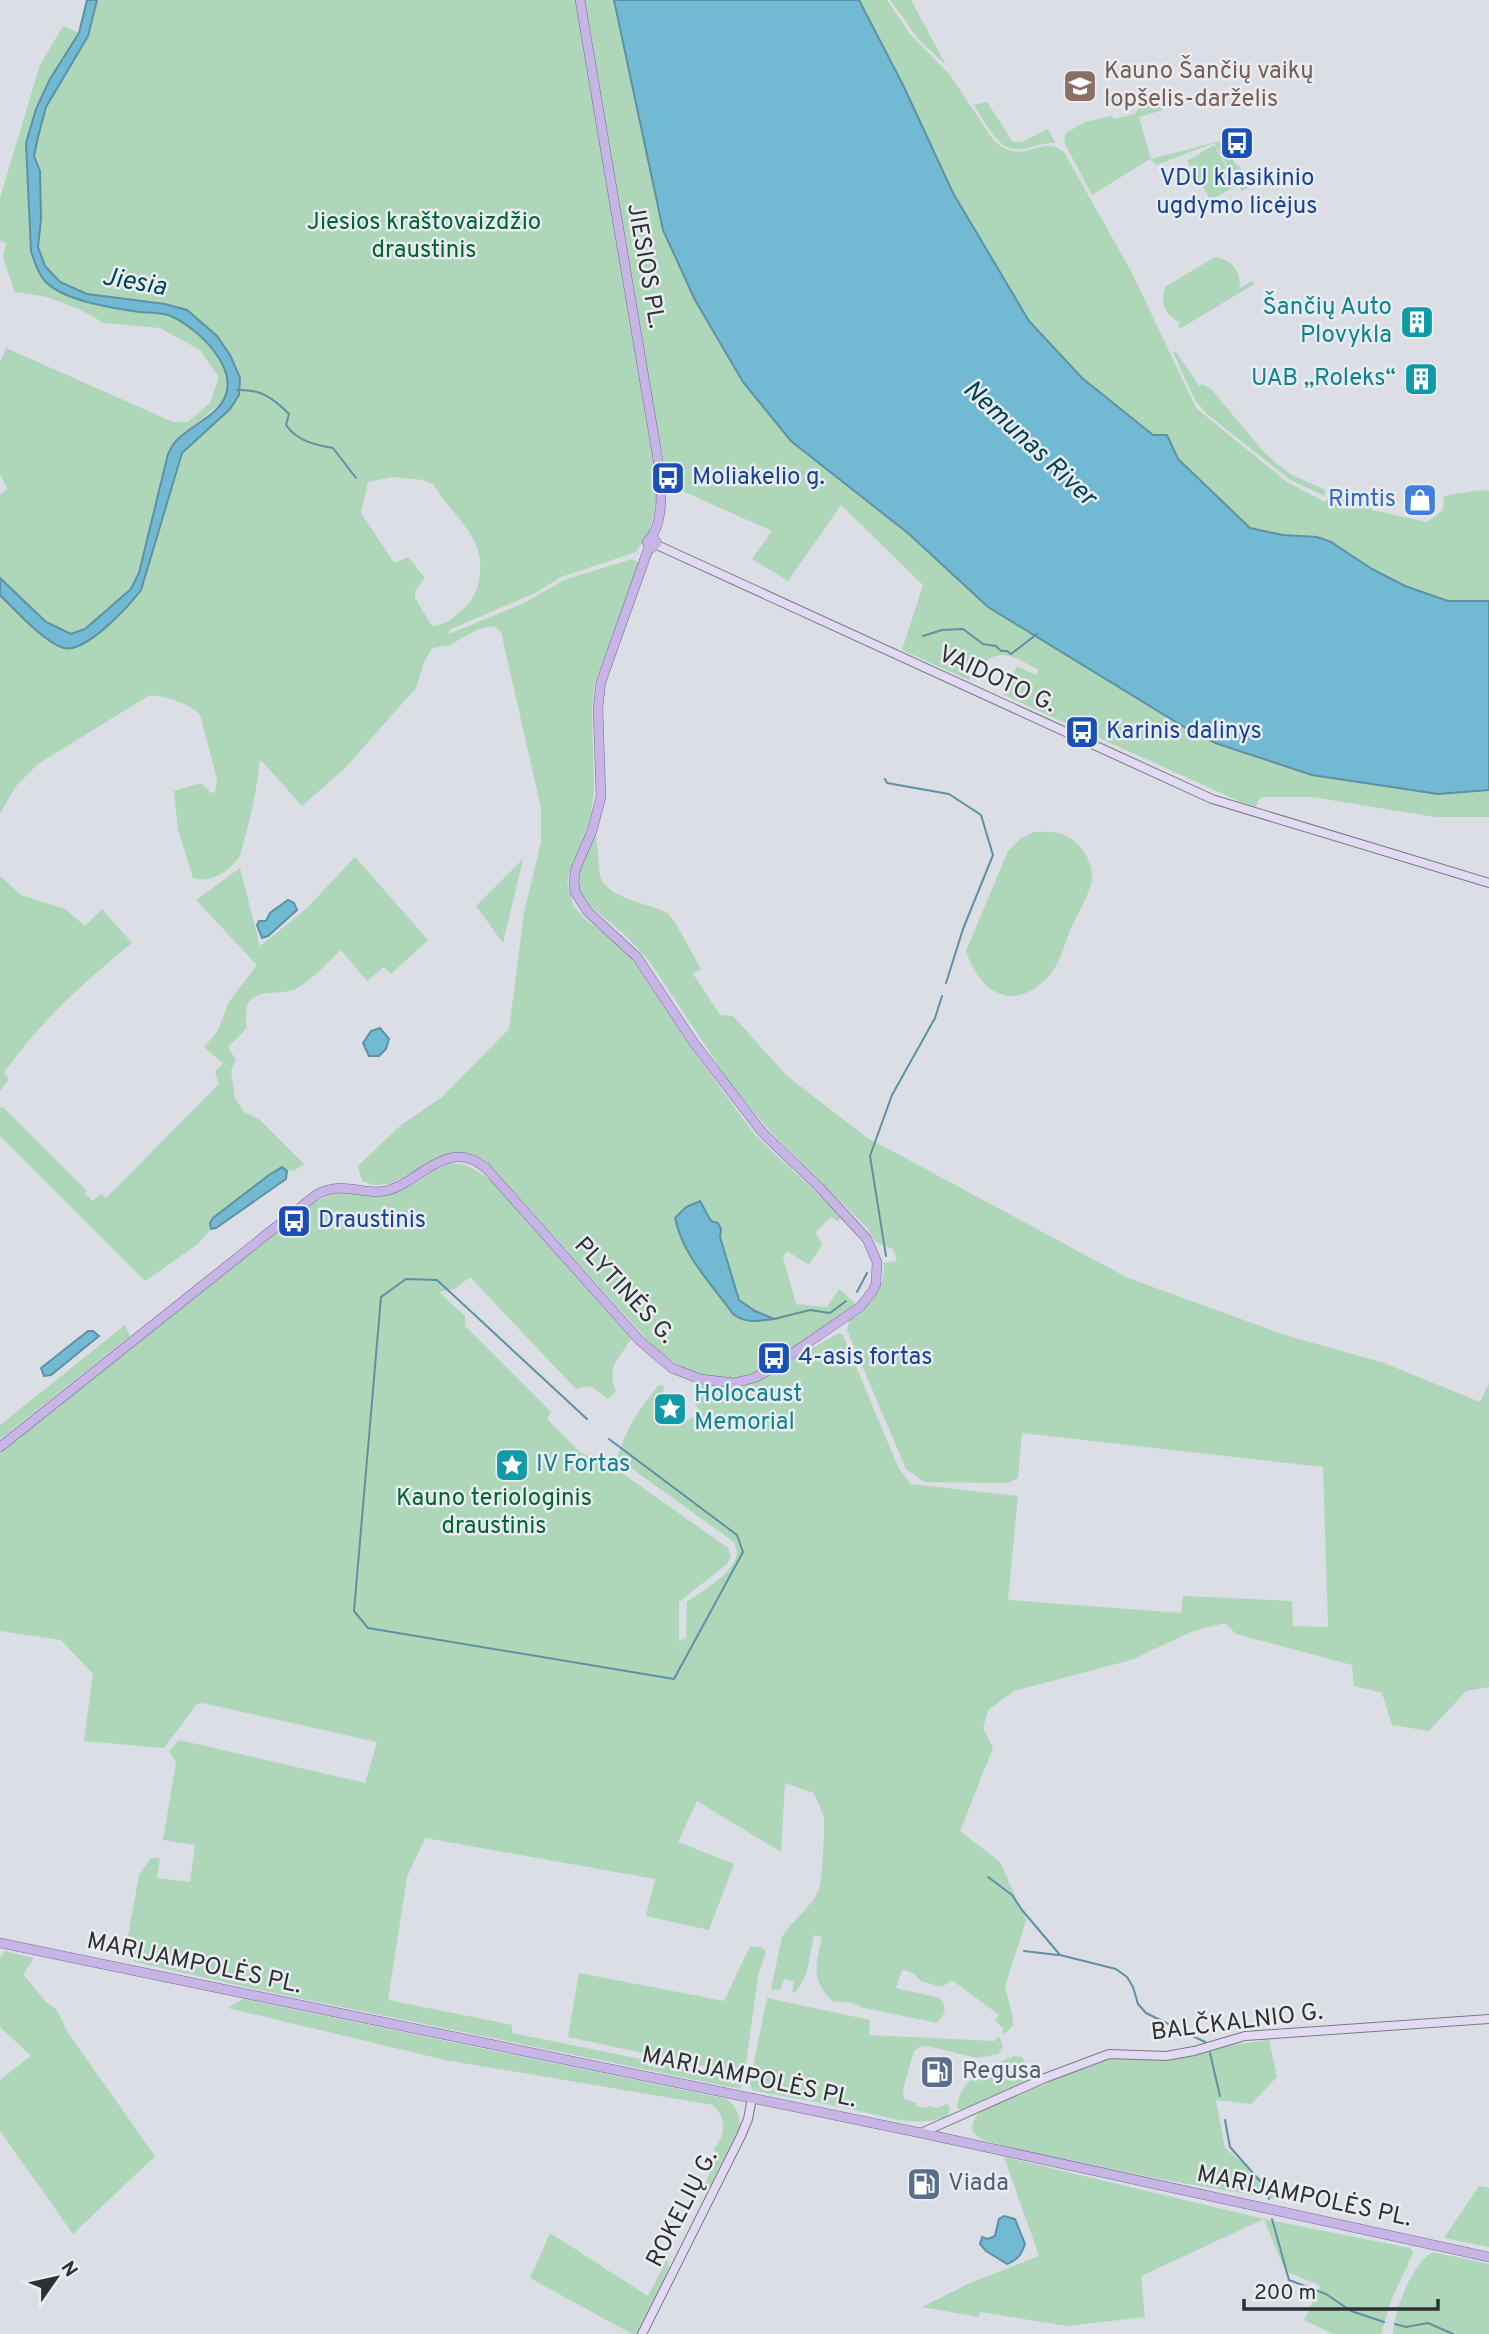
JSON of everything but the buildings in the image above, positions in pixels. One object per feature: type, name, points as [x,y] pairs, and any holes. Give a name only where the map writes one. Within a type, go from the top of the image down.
[{"type":"main road","name":"JIESIOS PL.","points":[[580,0],[662,487],[653,544]]},
{"type":"main road","name":"VAIDOTO G.","points":[[653,544],[1212,799],[1489,883]]},
{"type":"main road","name":"PLYTINĖS G.","points":[[0,1447],[316,1195],[334,1187],[378,1191],[391,1189],[436,1164],[453,1158],[468,1158],[486,1168],[640,1341],[662,1361],[690,1376],[723,1384],[754,1378],[841,1322],[867,1300],[876,1284],[878,1270],[875,1254],[867,1239],[820,1188],[762,1132],[694,1044],[638,957],[587,912],[575,892],[576,868],[592,831],[601,797],[598,708],[601,682],[653,544]]},
{"type":"main road","name":"MARIJAMPOLĖS PL.","points":[[0,1943],[921,2133],[1489,2257]]},
{"type":"main road","name":"BALČKALNIO G.","points":[[921,2133],[1045,2078],[1109,2054],[1166,2056],[1245,2036],[1489,2019]]},
{"type":"main road","name":"ROKELIŲ G.","points":[[642,2334],[741,2136],[752,2098]]},
{"type":"green space","name":"Jiesios kraštovaizdžio draustinis","points":[[91,0],[614,0],[663,230],[695,300],[743,381],[791,441],[909,534],[988,607],[1194,733],[1217,744],[1312,775],[1438,794],[1489,790],[1489,817],[1435,817],[1312,797],[1264,797],[1259,799],[1256,807],[1004,695],[1017,666],[1036,675],[1039,670],[1019,660],[1006,655],[986,661],[979,659],[969,680],[902,650],[923,585],[841,505],[788,581],[752,559],[772,531],[669,485],[659,438],[658,490],[654,514],[648,534],[636,552],[561,577],[535,593],[449,630],[449,634],[524,603],[564,580],[632,559],[639,563],[595,682],[592,708],[594,792],[590,821],[567,880],[573,905],[585,919],[625,949],[691,1048],[755,1135],[842,1217],[837,1221],[831,1217],[816,1232],[822,1245],[809,1265],[787,1251],[783,1257],[796,1304],[827,1307],[839,1289],[856,1304],[777,1361],[743,1377],[731,1380],[712,1378],[677,1364],[660,1354],[493,1168],[477,1157],[436,1161],[389,1184],[374,1185],[362,1181],[358,1166],[401,1125],[442,1097],[509,1029],[524,913],[541,842],[541,808],[501,632],[494,626],[478,629],[450,645],[432,648],[424,662],[416,688],[345,768],[302,806],[260,759],[252,810],[240,854],[232,866],[216,876],[193,878],[178,830],[174,791],[201,783],[211,793],[215,792],[217,779],[200,715],[191,707],[168,698],[148,696],[38,764],[17,785],[0,813],[0,589],[69,642],[133,595],[171,461],[231,400],[232,390],[217,347],[177,314],[97,299],[49,278],[35,251],[31,152],[42,104],[82,34]],"holes":[[[392,477],[423,480],[433,484],[471,534],[478,550],[478,586],[470,602],[442,624],[432,626],[415,598],[415,591],[425,578],[408,557],[394,563],[361,513],[368,482]],[[700,1201],[720,1237],[739,1300],[772,1318],[751,1321],[733,1314],[702,1274],[684,1244]]]},
{"type":"green space","points":[[859,0],[887,0],[910,34],[950,75],[994,141],[1015,151],[1047,146],[1064,152],[1132,273],[1196,408],[1287,482],[1325,502],[1338,491],[1364,491],[1372,510],[1427,522],[1443,510],[1444,496],[1489,491],[1489,601],[1448,601],[1405,586],[1371,569],[1331,542],[1317,537],[1283,535],[1250,528],[1178,459],[1167,435],[1154,435],[1082,378],[1029,321],[953,193],[904,87]]},
{"type":"green space","points":[[890,0],[911,0],[946,65],[920,41]]},
{"type":"green space","points":[[63,26],[79,33],[50,79],[36,109],[26,143],[31,251],[36,267],[45,281],[61,292],[98,304],[169,315],[188,326],[217,355],[228,386],[224,400],[176,441],[139,573],[131,589],[85,629],[72,634],[46,622],[0,578],[0,494],[8,489],[0,475],[0,362],[6,348],[173,422],[188,422],[210,403],[219,377],[200,350],[160,328],[104,323],[79,309],[47,297],[15,292],[3,258],[6,243],[0,241],[0,198],[40,65]]},
{"type":"green space","points":[[1159,99],[1159,106],[1163,110],[1139,117],[1151,159],[1224,140],[1234,157],[1234,163],[1239,166],[1251,186],[1242,191],[1214,143],[1156,165],[1150,159],[1092,195],[1066,146],[1066,133],[1085,122],[1134,114],[1146,101]]},
{"type":"green space","points":[[987,102],[1013,142],[1022,142],[1048,129],[1055,143],[1021,149],[1006,146],[993,134],[974,105]]},
{"type":"green space","points":[[1214,145],[1237,185],[1211,200],[1187,161]]},
{"type":"green space","points":[[1215,257],[1234,267],[1239,276],[1240,288],[1252,281],[1254,284],[1180,329],[1178,325],[1181,323],[1171,317],[1165,308],[1165,287]]},
{"type":"green space","points":[[1173,352],[1177,353],[1199,386],[1202,384],[1211,389],[1263,451],[1292,475],[1326,490],[1324,496],[1289,479],[1206,413],[1195,400]]},
{"type":"green space","name":"Kauno teriologinis draustinis","points":[[596,832],[600,877],[605,885],[620,896],[659,909],[670,916],[701,969],[693,974],[720,1015],[733,1016],[787,1076],[866,1137],[1128,1278],[1285,1335],[1384,1363],[1480,1402],[1489,1383],[1489,1687],[1466,1691],[1429,1731],[1392,1725],[1382,1693],[1354,1686],[1352,1665],[1236,1634],[1225,1623],[1193,1631],[1131,1660],[1014,1691],[988,1710],[983,1728],[993,1748],[960,1831],[1000,1862],[1026,1920],[1005,1987],[1013,2025],[1005,2034],[1002,2032],[1004,2029],[995,2021],[999,2015],[952,1980],[942,1987],[921,1981],[914,1974],[902,1969],[896,1988],[939,1998],[943,2002],[945,2012],[937,2023],[832,2001],[818,1978],[817,1964],[822,1937],[814,1935],[806,1972],[795,1993],[792,1992],[794,1981],[784,1979],[780,1990],[771,1989],[782,1937],[819,1890],[823,1855],[824,1819],[814,1793],[785,1783],[781,1852],[697,1801],[678,1842],[734,1864],[709,1930],[646,1916],[655,1879],[425,1838],[407,1877],[388,2000],[512,2025],[512,2033],[740,2079],[743,2082],[740,2089],[135,1962],[134,1952],[126,1947],[139,1875],[151,1858],[160,1858],[157,1878],[190,1882],[195,1845],[163,1840],[176,1762],[169,1751],[179,1740],[365,1783],[377,1742],[202,1703],[197,1704],[164,1748],[84,1741],[93,1674],[61,1640],[0,1631],[0,1452],[279,1229],[317,1202],[343,1192],[396,1192],[452,1164],[463,1164],[491,1181],[631,1339],[615,1364],[612,1376],[616,1391],[608,1399],[591,1386],[576,1389],[470,1277],[455,1289],[439,1292],[465,1316],[465,1326],[551,1412],[547,1419],[581,1453],[612,1466],[728,1548],[731,1557],[727,1564],[679,1602],[679,1642],[686,1638],[687,1602],[724,1574],[731,1567],[737,1553],[734,1542],[617,1458],[629,1428],[659,1385],[664,1386],[662,1401],[688,1420],[702,1414],[695,1404],[699,1387],[741,1388],[839,1333],[843,1335],[898,1467],[910,1484],[1018,1496],[1008,1600],[1181,1613],[1183,1596],[1292,1601],[1293,1626],[1328,1627],[1323,1467],[1022,1433],[1018,1478],[1008,1483],[924,1482],[906,1469],[847,1330],[849,1320],[870,1303],[880,1289],[883,1263],[897,1261],[893,1249],[877,1243],[866,1227],[767,1128],[728,1080],[650,962],[626,936],[584,901],[579,889],[578,872]]},
{"type":"green space","points":[[1034,832],[1058,833],[1074,841],[1089,861],[1091,884],[1053,971],[1036,988],[1011,996],[999,993],[980,978],[966,951],[1008,851],[1020,839]]},
{"type":"green space","points":[[355,857],[428,940],[391,974],[384,967],[367,981],[341,950],[301,986],[289,991],[258,995],[249,1002],[246,1029],[228,1047],[236,1060],[231,1071],[235,1098],[244,1112],[259,1119],[304,1164],[295,1170],[287,1171],[282,1167],[269,1175],[210,1223],[211,1229],[198,1244],[145,1281],[0,1136],[0,1107],[87,1191],[85,1193],[92,1201],[101,1194],[106,1198],[219,1084],[215,1072],[223,1063],[204,1047],[217,1032],[229,1002],[257,965],[196,900],[240,868],[260,946],[306,909]]},
{"type":"green space","points":[[523,859],[503,943],[476,906]]},
{"type":"green space","points":[[0,876],[21,895],[65,909],[85,926],[102,909],[132,943],[48,1019],[4,1073],[9,1079],[0,1091]]},
{"type":"green space","points":[[125,1325],[130,1336],[0,1439],[0,1425]]},
{"type":"green space","points":[[750,1946],[763,1948],[766,1952],[758,1976],[745,2071],[741,2074],[568,2037],[579,1973],[724,2001]]},
{"type":"green space","points":[[5,1951],[34,1958],[23,1974],[45,2001],[57,2010],[68,2033],[155,2156],[73,2234],[0,2131],[0,2080],[31,2056],[0,2027],[0,1957]]},
{"type":"green space","points":[[767,1998],[870,2020],[869,2035],[994,2041],[999,2036],[1003,2046],[998,2054],[977,2058],[927,2046],[919,2047],[914,2051],[903,2089],[904,2099],[916,2103],[916,2106],[927,2108],[947,2104],[950,2108],[947,2117],[922,2121],[887,2118],[752,2090],[750,2082]]},
{"type":"green space","points":[[243,1999],[727,2099],[737,2112],[740,2127],[708,2190],[703,2189],[718,2153],[713,2150],[723,2127],[721,2116],[713,2105],[445,2060],[228,2008]]},
{"type":"green space","points":[[1269,2040],[1277,2077],[1251,2104],[1216,2100],[1225,2148],[1275,2191],[1276,2199],[1165,2180],[1004,2146],[983,2139],[973,2132],[974,2120],[980,2112],[1105,2058],[1177,2059],[1216,2047]]},
{"type":"green space","points":[[1014,2056],[1022,2057],[1032,2071],[1030,2077],[961,2110],[957,2107],[970,2080]]},
{"type":"green space","points":[[1004,2157],[1264,2219],[1141,2276],[1145,2317],[1067,2326],[980,2312],[979,2317],[922,2307],[970,2283],[1039,2256]]},
{"type":"green space","points":[[1479,2186],[1489,2188],[1489,2247],[1444,2238]]},
{"type":"green space","points":[[1264,2219],[1410,2248],[1413,2253],[1391,2301],[1381,2334],[1333,2334],[1304,2320],[1321,2286],[1285,2271]]},
{"type":"green space","points":[[550,2233],[648,2296],[667,2259],[669,2267],[638,2334],[632,2334],[530,2278]]},
{"type":"green space","points":[[1433,2252],[1489,2264],[1489,2334],[1393,2334],[1397,2313],[1411,2277],[1425,2257]]},
{"type":"water","points":[[87,0],[97,0],[88,36],[46,107],[34,156],[40,171],[41,219],[38,247],[45,266],[60,282],[87,294],[165,304],[187,310],[217,336],[230,355],[240,378],[239,395],[230,409],[182,453],[141,590],[117,617],[95,636],[73,648],[64,648],[39,633],[0,595],[0,578],[46,622],[71,634],[85,629],[131,589],[139,573],[168,454],[182,436],[220,405],[227,387],[226,374],[213,350],[181,322],[164,314],[116,308],[63,293],[44,280],[31,251],[26,143],[36,109],[50,79],[79,33]]},
{"type":"water","name":"Nemunas River","points":[[614,0],[859,0],[904,87],[953,193],[1029,321],[1082,378],[1153,435],[1167,435],[1178,459],[1250,528],[1283,535],[1317,537],[1331,542],[1372,569],[1405,586],[1448,601],[1489,601],[1489,790],[1438,794],[1312,775],[1218,744],[1194,733],[988,607],[909,534],[791,441],[743,382],[695,300],[663,230]]},
{"type":"water","points":[[288,900],[294,903],[297,910],[268,936],[262,938],[257,925],[259,921],[266,921],[270,913]]},
{"type":"water","points":[[380,1028],[389,1039],[386,1049],[379,1056],[369,1056],[363,1043],[371,1031]]},
{"type":"water","points":[[282,1167],[287,1171],[286,1179],[211,1229],[213,1218]]},
{"type":"water","points":[[700,1201],[711,1221],[718,1223],[721,1229],[720,1237],[739,1300],[774,1319],[748,1321],[733,1314],[691,1257],[675,1218],[686,1207]]},
{"type":"water","points":[[88,1331],[99,1336],[51,1375],[44,1376],[41,1368]]},
{"type":"water","points":[[1004,2216],[1015,2219],[1025,2244],[1019,2257],[1007,2264],[980,2244],[982,2237],[988,2239],[995,2236],[999,2219]]},
{"type":"waterway","points":[[237,390],[253,391],[272,399],[289,414],[286,425],[295,435],[333,448],[356,478]]},
{"type":"waterway","points":[[923,636],[942,630],[963,629],[983,644],[996,646],[1011,654],[1037,634]]},
{"type":"waterway","points":[[885,779],[887,783],[949,794],[981,815],[993,855],[963,929],[946,983]]},
{"type":"waterway","points":[[886,1256],[870,1156],[892,1095],[935,1018],[942,996]]},
{"type":"waterway","points":[[857,1292],[867,1273]]},
{"type":"waterway","points":[[587,1419],[437,1280],[406,1279],[381,1297],[354,1611],[368,1628],[674,1679],[743,1552],[737,1535],[609,1439]]},
{"type":"waterway","points":[[774,1319],[810,1310],[830,1313],[846,1301]]},
{"type":"waterway","points":[[988,1877],[1012,1895],[1060,1955],[1116,1969],[1127,1977],[1138,2004],[1146,2013],[1205,2042]]},
{"type":"waterway","points":[[1024,1951],[1058,1955]]},
{"type":"waterway","points":[[1210,2053],[1220,2096]]},
{"type":"waterway","points":[[1225,2120],[1230,2147],[1267,2189],[1269,2199]]},
{"type":"waterway","points":[[1272,2219],[1289,2280],[1326,2294],[1351,2311],[1384,2322]]},
{"type":"waterway","points":[[1395,2324],[1406,2327],[1428,2323],[1453,2334]]},
{"type":"place","name":"Kauno Šančių vaikų lopšelis-darželis","points":[[1080,86]]},
{"type":"place","name":"VDU klasikinio ugdymo licėjus","points":[[1237,143]]},
{"type":"place","name":"Šančių Auto Plovykla","points":[[1417,322]]},
{"type":"place","name":"UAB „Roleks“","points":[[1421,379]]},
{"type":"place","name":"Moliakelio g.","points":[[668,478]]},
{"type":"place","name":"Rimtis","points":[[1420,500]]},
{"type":"place","name":"Karinis dalinys","points":[[1082,732]]},
{"type":"place","name":"Draustinis","points":[[294,1221]]},
{"type":"place","name":"4-asis fortas","points":[[774,1358]]},
{"type":"place","name":"Holocaust Memorial","points":[[670,1409]]},
{"type":"place","name":"IV Fortas","points":[[512,1465]]},
{"type":"place","name":"Regusa","points":[[937,2072]]},
{"type":"place","name":"Viada","points":[[924,2184]]},
{"type":"water label","name":"Jiesia","points":[[134,283]]}]
